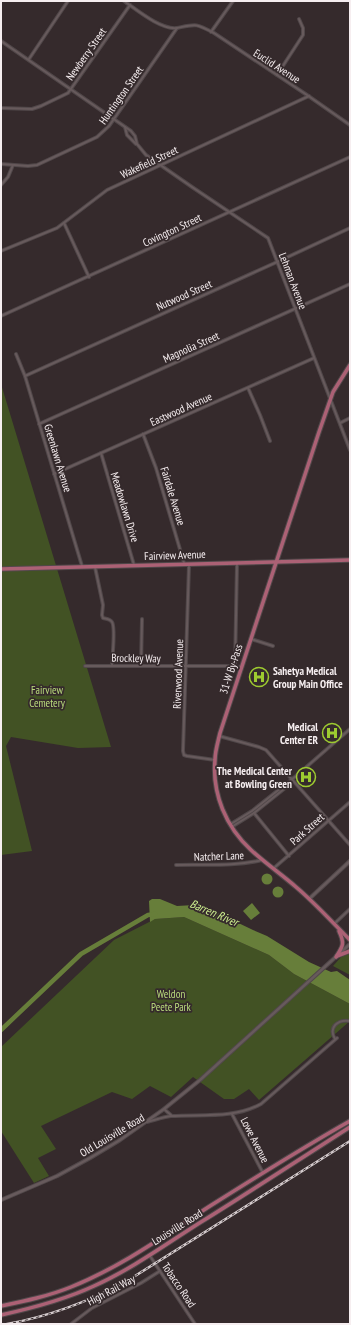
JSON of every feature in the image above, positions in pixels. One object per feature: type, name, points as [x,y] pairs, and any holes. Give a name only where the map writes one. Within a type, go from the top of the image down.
[{"type":"main road","name":"31-W By-Pass","points":[[350,365],[330,399],[219,736],[214,774],[222,809],[231,826],[244,842],[310,899],[350,940]]},
{"type":"main road","name":"Fairview Avenue","points":[[1,569],[184,563],[350,560]]},
{"type":"main road","points":[[335,958],[343,945],[338,928]]},
{"type":"main road","points":[[335,958],[350,951]]},
{"type":"main road","name":"Louisville Road","points":[[1,1306],[72,1287],[107,1270],[145,1248],[312,1142],[350,1121]]},
{"type":"main road","name":"Louisville Road","points":[[1,1315],[38,1307],[75,1294],[111,1278],[150,1255],[350,1127]]},
{"type":"main road","points":[[263,1173],[267,1181]]},
{"type":"main road","points":[[145,1248],[150,1255]]},
{"type":"street","points":[[29,59],[68,1]]},
{"type":"street","points":[[124,1],[161,25],[169,28],[177,28]]},
{"type":"street","points":[[211,32],[233,1]]},
{"type":"street","name":"Newberry Street","points":[[1,108],[32,109],[63,96],[71,89],[130,5]]},
{"type":"street","points":[[277,75],[303,35],[303,28],[299,20]]},
{"type":"street","name":"Euclid Avenue","points":[[177,28],[192,24],[200,26],[211,32],[309,96],[350,125]]},
{"type":"street","name":"Huntington Street","points":[[1,164],[28,166],[36,165],[101,135],[114,119],[177,28]]},
{"type":"street","points":[[1,41],[29,59],[133,133],[137,144]]},
{"type":"street","name":"Wakefield Street","points":[[1,251],[52,230],[64,223],[107,190],[309,96]]},
{"type":"street","points":[[125,127],[128,137],[137,144]]},
{"type":"street","name":"Lehman Avenue","points":[[137,144],[146,155],[161,166],[268,238],[350,450]]},
{"type":"street","name":"Covington Street","points":[[1,316],[350,157]]},
{"type":"street","points":[[1,185],[8,177],[13,165]]},
{"type":"street","points":[[64,223],[88,277]]},
{"type":"street","name":"Nutwood Street","points":[[25,376],[350,228]]},
{"type":"street","name":"Magnolia Street","points":[[39,424],[350,284]]},
{"type":"street","name":"Greenlawn Avenue","points":[[16,354],[25,376],[82,567]]},
{"type":"street","name":"Eastwood Avenue","points":[[54,474],[314,358]]},
{"type":"street","points":[[248,388],[270,441]]},
{"type":"street","points":[[340,423],[350,418]]},
{"type":"street","name":"Fairdale Avenue","points":[[143,434],[156,468],[184,563]]},
{"type":"street","name":"Meadowlawn Drive","points":[[101,454],[134,565]]},
{"type":"street","points":[[235,667],[237,562]]},
{"type":"street","name":"Riverwood Avenue","points":[[189,563],[184,754],[188,756],[215,760]]},
{"type":"street","points":[[95,566],[103,605],[102,615],[103,618],[109,619],[113,623],[112,666]]},
{"type":"street","points":[[141,666],[142,619]]},
{"type":"street","points":[[251,638],[274,646]]},
{"type":"street","name":"Brockley Way","points":[[85,666],[241,667]]},
{"type":"street","points":[[231,826],[292,779],[350,729]]},
{"type":"street","points":[[219,736],[266,750],[350,844]]},
{"type":"street","points":[[231,826],[254,813],[289,785],[292,779]]},
{"type":"street","name":"Park Street","points":[[274,869],[350,802]]},
{"type":"street","points":[[252,811],[289,856]]},
{"type":"street","name":"Natcher Lane","points":[[176,865],[234,864],[262,859]]},
{"type":"street","points":[[310,899],[350,861]]},
{"type":"street","points":[[334,924],[350,909]]},
{"type":"street","points":[[144,1123],[164,1110],[200,1080],[350,944]]},
{"type":"street","name":"Old Louisville Road","points":[[1,1200],[45,1181],[82,1162],[144,1123],[174,1116],[232,1114],[246,1111],[261,1104],[336,1038],[332,1031],[337,1022],[350,1021]]},
{"type":"street","points":[[164,1110],[174,1116]]},
{"type":"street","name":"Lowe Avenue","points":[[232,1114],[263,1173]]},
{"type":"street","name":"Tobacco Road","points":[[150,1255],[195,1324]]},
{"type":"street","name":"High Rail Way","points":[[71,1324],[92,1308],[141,1283],[160,1271]]},
{"type":"green space","name":"Fairview Cemetery","points":[[1,384],[111,747],[78,748],[11,737],[6,746],[32,851],[1,855]]},
{"type":"green space","name":"Weldon Peete Park","points":[[184,917],[269,955],[294,974],[350,1004],[350,1021],[259,1100],[249,1089],[234,1099],[224,1099],[193,1077],[171,1097],[150,1086],[132,1099],[112,1092],[41,1126],[56,1149],[38,1158],[49,1176],[34,1183],[1,1131],[1,1047],[114,940],[155,919]]},
{"type":"green space","points":[[350,953],[350,975],[333,966],[341,957]]},
{"type":"water","points":[[267,873],[271,875],[273,879],[271,883],[267,885],[263,883],[261,879],[263,875]]},
{"type":"water","points":[[278,886],[282,888],[284,892],[282,896],[278,898],[274,896],[272,892],[274,888]]},
{"type":"water","points":[[152,899],[160,899],[177,906],[194,905],[205,907],[267,936],[309,962],[331,972],[337,971],[350,980],[350,1004],[294,974],[269,955],[184,917],[155,919],[150,922],[149,901]]},
{"type":"water","points":[[252,903],[260,913],[251,920],[243,911]]},
{"type":"waterway","name":"Barren River","points":[[1,1030],[81,954],[148,915],[155,914]]},
{"type":"railway","points":[[7,1324],[39,1317],[83,1302],[127,1281],[350,1141]]},
{"type":"place","name":"Sahetya Medical Group Main Office","points":[[259,677]]},
{"type":"place","name":"Medical Center ER","points":[[332,733]]},
{"type":"place","name":"The Medical Center at Bowling Green","points":[[306,777]]}]
